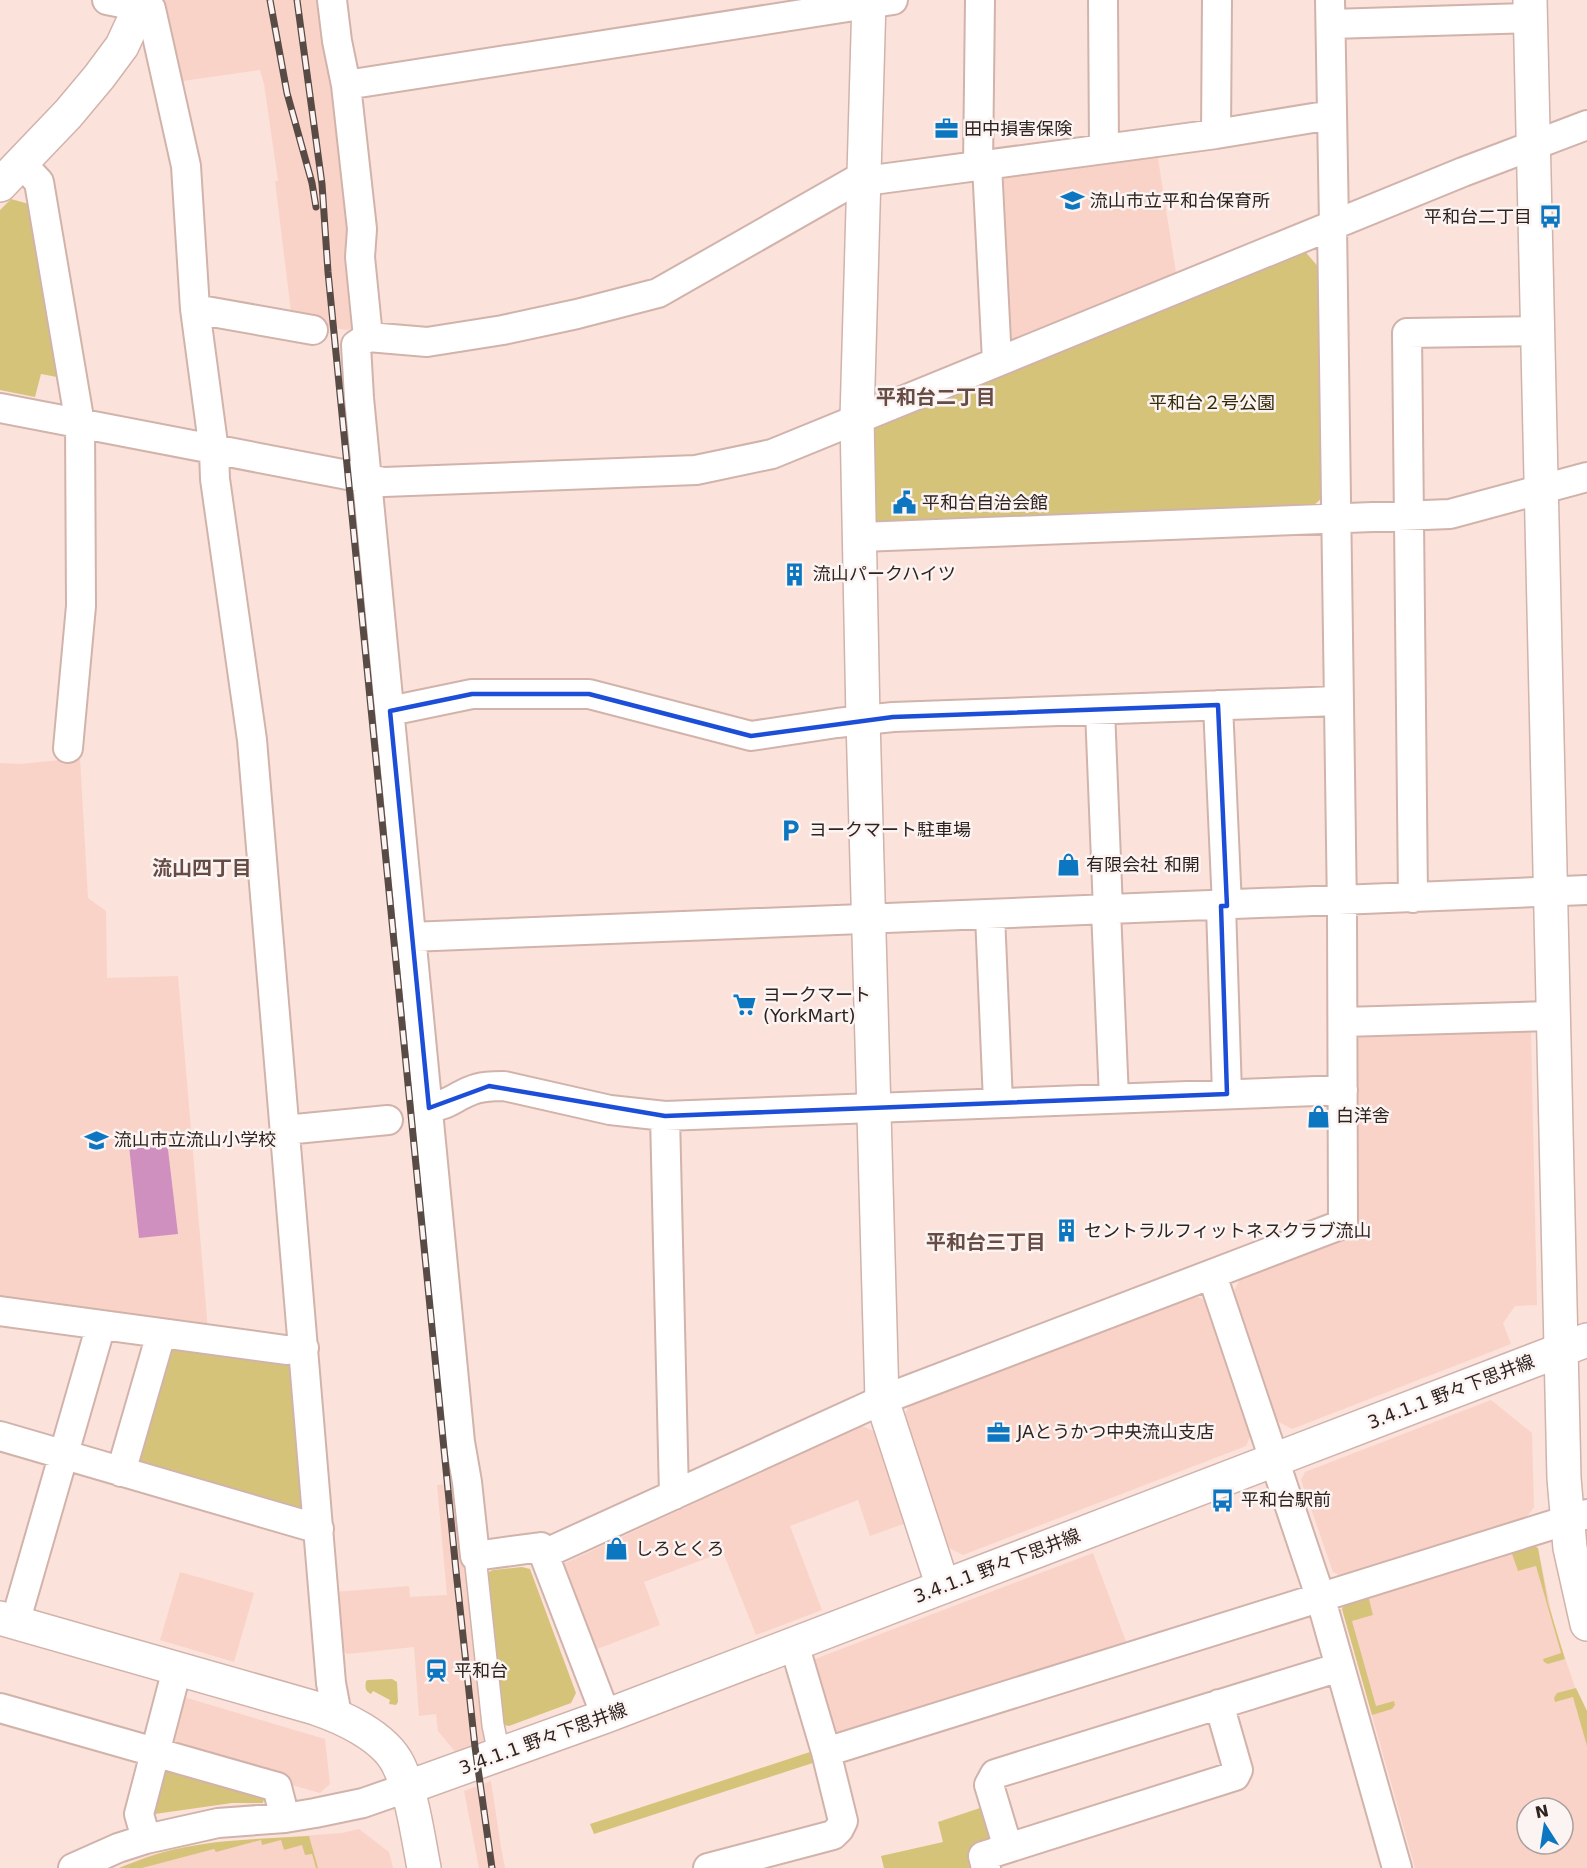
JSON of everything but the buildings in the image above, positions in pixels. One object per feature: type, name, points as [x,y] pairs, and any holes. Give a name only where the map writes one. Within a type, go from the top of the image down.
[{"type":"street","points":[[332,0],[346,85],[362,229],[360,257],[368,337]]},
{"type":"street","points":[[980,0],[982,165],[998,361]]},
{"type":"street","points":[[1103,0],[1104,149]]},
{"type":"street","points":[[1216,134],[1217,0]]},
{"type":"street","points":[[346,85],[877,1],[865,178],[857,418],[882,1400],[943,1587]]},
{"type":"street","points":[[68,748],[81,606],[80,424],[39,182],[11,175],[68,114],[122,46],[124,4],[151,9],[186,166],[195,309],[214,451],[215,479],[252,740],[331,1683],[337,1715]]},
{"type":"street","points":[[544,1554],[882,1400],[1343,1224],[1343,1022],[1330,12],[1530,9],[1552,1016],[1574,1345],[1577,1517],[1574,1573],[1587,1624]]},
{"type":"street","points":[[499,1754],[493,1725],[467,1482],[460,1442],[429,1108],[410,936],[356,345],[368,337],[427,342],[556,319],[658,293],[865,178],[1216,134],[1331,115]]},
{"type":"street","points":[[0,408],[384,482],[696,470],[772,454],[1333,225],[1587,125]]},
{"type":"street","points":[[195,309],[313,330]]},
{"type":"street","points":[[1413,898],[1407,333],[1537,330]]},
{"type":"street","points":[[861,537],[1450,514],[1587,477]]},
{"type":"street","points":[[390,711],[472,694],[589,694],[751,736],[863,719],[1338,701]]},
{"type":"street","points":[[1218,705],[1227,1094]]},
{"type":"street","points":[[1100,710],[1114,1098]]},
{"type":"street","points":[[410,936],[1224,906],[1587,890]]},
{"type":"street","points":[[990,915],[998,1102]]},
{"type":"street","points":[[1343,1022],[1552,1016]]},
{"type":"street","points":[[429,1108],[443,1106],[471,1090],[489,1086],[504,1086],[610,1110],[665,1116],[1343,1090]]},
{"type":"street","points":[[665,1116],[674,1495]]},
{"type":"street","points":[[285,1130],[388,1120]]},
{"type":"street","points":[[1212,1275],[1320,1596],[1397,1868]]},
{"type":"street","points":[[0,1311],[286,1350],[304,1348]]},
{"type":"street","points":[[101,1325],[64,1455],[8,1620],[337,1715],[356,1724],[381,1743],[398,1763],[424,1868]]},
{"type":"street","points":[[121,1472],[162,1334]]},
{"type":"street","name":"3.4.1.1 野々下思井線","points":[[406,1788],[606,1716],[1574,1345]]},
{"type":"street","points":[[0,1436],[319,1529]]},
{"type":"street","points":[[826,1752],[1577,1517]]},
{"type":"street","points":[[475,1556],[542,1547],[606,1716]]},
{"type":"street","points":[[708,1868],[833,1834],[843,1821],[826,1752],[794,1644]]},
{"type":"street","points":[[1008,1848],[989,1785],[995,1774],[1340,1667]]},
{"type":"street","points":[[146,1839],[139,1814],[177,1670]]},
{"type":"street","points":[[986,1868],[983,1856],[1235,1776],[1238,1770],[1219,1704]]},
{"type":"street","points":[[0,1708],[277,1787],[285,1818]]},
{"type":"street","points":[[73,1868],[118,1848],[146,1839],[218,1823],[285,1818],[363,1803],[406,1788]]},
{"type":"highlighted area","points":[[472,694],[589,694],[751,736],[893,717],[1218,705],[1227,906],[1221,906],[1227,1094],[665,1116],[489,1086],[429,1108],[390,711]]},
{"type":"shaded area","points":[[160,0],[325,0],[350,233],[357,329],[346,330],[292,320],[275,181],[278,181],[260,70],[176,82],[167,47],[164,1]]},
{"type":"shaded area","points":[[1157,152],[1177,279],[1019,340],[1011,338],[1006,332],[993,181],[1003,172]]},
{"type":"shaded area","name":"流山市立流山小学校","points":[[80,758],[88,898],[106,911],[107,978],[178,976],[208,1330],[0,1301],[0,763],[20,764]]},
{"type":"shaded area","points":[[1523,1024],[1531,1032],[1537,1305],[1515,1306],[1503,1323],[1511,1344],[1292,1429],[1275,1420],[1232,1295],[1240,1279],[1357,1232],[1355,1035]]},
{"type":"shaded area","points":[[167,1141],[178,1234],[139,1238],[129,1146]]},
{"type":"shaded area","points":[[1194,1295],[1210,1303],[1253,1430],[1246,1446],[963,1555],[947,1547],[903,1418],[912,1400]]},
{"type":"shaded area","points":[[1491,1400],[1532,1433],[1534,1507],[1524,1521],[1343,1577],[1333,1572],[1301,1480],[1305,1472]]},
{"type":"shaded area","points":[[862,1426],[878,1433],[906,1523],[870,1536],[858,1500],[790,1526],[822,1610],[756,1635],[723,1552],[644,1582],[660,1625],[592,1651],[559,1566]]},
{"type":"shaded area","points":[[460,1482],[486,1740],[456,1753],[438,1731],[436,1714],[419,1716],[414,1647],[347,1654],[339,1646],[334,1592],[409,1586],[410,1597],[447,1595],[437,1485]]},
{"type":"shaded area","points":[[1528,1543],[1538,1548],[1555,1629],[1576,1690],[1587,1711],[1587,1868],[1415,1868],[1342,1609],[1348,1599]]},
{"type":"shaded area","points":[[1093,1553],[1128,1647],[955,1700],[829,1735],[810,1670],[815,1659]]},
{"type":"shaded area","points":[[180,1572],[254,1593],[234,1662],[160,1640]]},
{"type":"shaded area","points":[[177,1695],[325,1739],[330,1784],[320,1793],[172,1751],[165,1739]]},
{"type":"shaded area","points":[[491,1781],[505,1868],[479,1868],[464,1791]]},
{"type":"shaded area","points":[[359,1829],[389,1852],[393,1868],[119,1868],[148,1856],[176,1849],[246,1840],[342,1833]]},
{"type":"green space","points":[[11,199],[29,204],[57,377],[41,374],[35,397],[0,390],[0,210]]},
{"type":"green space","name":"平和台２号公園","points":[[1302,248],[1321,270],[1324,496],[1313,506],[880,531],[873,519],[870,431],[883,421]]},
{"type":"green space","points":[[172,1343],[285,1358],[294,1369],[302,1506],[296,1514],[136,1467]]},
{"type":"green space","points":[[1528,1543],[1538,1548],[1548,1603],[1565,1659],[1548,1664],[1544,1662],[1543,1659],[1561,1653],[1536,1566],[1518,1571],[1512,1554],[1368,1595],[1373,1615],[1352,1621],[1376,1706],[1394,1701],[1395,1705],[1392,1709],[1372,1715],[1342,1609],[1348,1599]]},
{"type":"green space","points":[[522,1567],[530,1569],[576,1693],[571,1703],[509,1726],[500,1724],[486,1573],[493,1570]]},
{"type":"green space","points":[[392,1679],[397,1682],[398,1702],[396,1705],[389,1704],[390,1700],[373,1691],[371,1694],[366,1689],[368,1680]]},
{"type":"green space","points":[[1576,1688],[1587,1711],[1587,1746],[1573,1697],[1555,1702],[1554,1698],[1557,1693]]},
{"type":"green space","points":[[816,1750],[819,1761],[594,1834],[590,1824]]},
{"type":"green space","points":[[159,1768],[266,1791],[263,1803],[232,1803],[155,1814],[149,1806]]},
{"type":"green space","points":[[986,1806],[995,1833],[978,1868],[884,1868],[881,1856],[943,1842],[938,1822]]},
{"type":"green space","points":[[309,1836],[318,1868],[316,1868],[312,1854],[305,1855],[302,1845],[284,1850],[281,1840],[262,1845],[261,1840],[216,1852],[214,1849],[142,1868],[119,1868],[161,1853],[209,1843]]},
{"type":"railway","points":[[270,0],[287,93],[312,183],[316,207]]},
{"type":"railway","points":[[297,0],[322,184],[328,272],[456,1571],[475,1747],[492,1868]]},
{"type":"place","name":"田中損害保険","points":[[946,129]]},
{"type":"place","name":"流山市立平和台保育所","points":[[1072,201]]},
{"type":"place","name":"平和台二丁目","points":[[1550,217]]},
{"type":"place","name":"平和台自治会館","points":[[904,503]]},
{"type":"place","name":"流山パークハイツ","points":[[795,574]]},
{"type":"place","name":"ヨークマート駐車場","points":[[791,830]]},
{"type":"place","name":"有限会社 和開","points":[[1068,865]]},
{"type":"place","name":"ヨークマート (YorkMart)","points":[[745,1005]]},
{"type":"place","name":"白洋舎","points":[[1318,1116]]},
{"type":"place","name":"流山市立流山小学校","points":[[96,1140]]},
{"type":"place","name":"セントラルフィットネスクラブ流山","points":[[1066,1231]]},
{"type":"place","name":"JAとうかつ中央流山支店","points":[[999,1432]]},
{"type":"place","name":"平和台駅前","points":[[1223,1500]]},
{"type":"place","name":"しろとくろ","points":[[617,1549]]},
{"type":"place","name":"平和台","points":[[436,1671]]},
{"type":"district","name":"平和台二丁目","points":[[936,397]]},
{"type":"district","name":"流山四丁目","points":[[202,868]]},
{"type":"district","name":"平和台三丁目","points":[[986,1242]]}]
